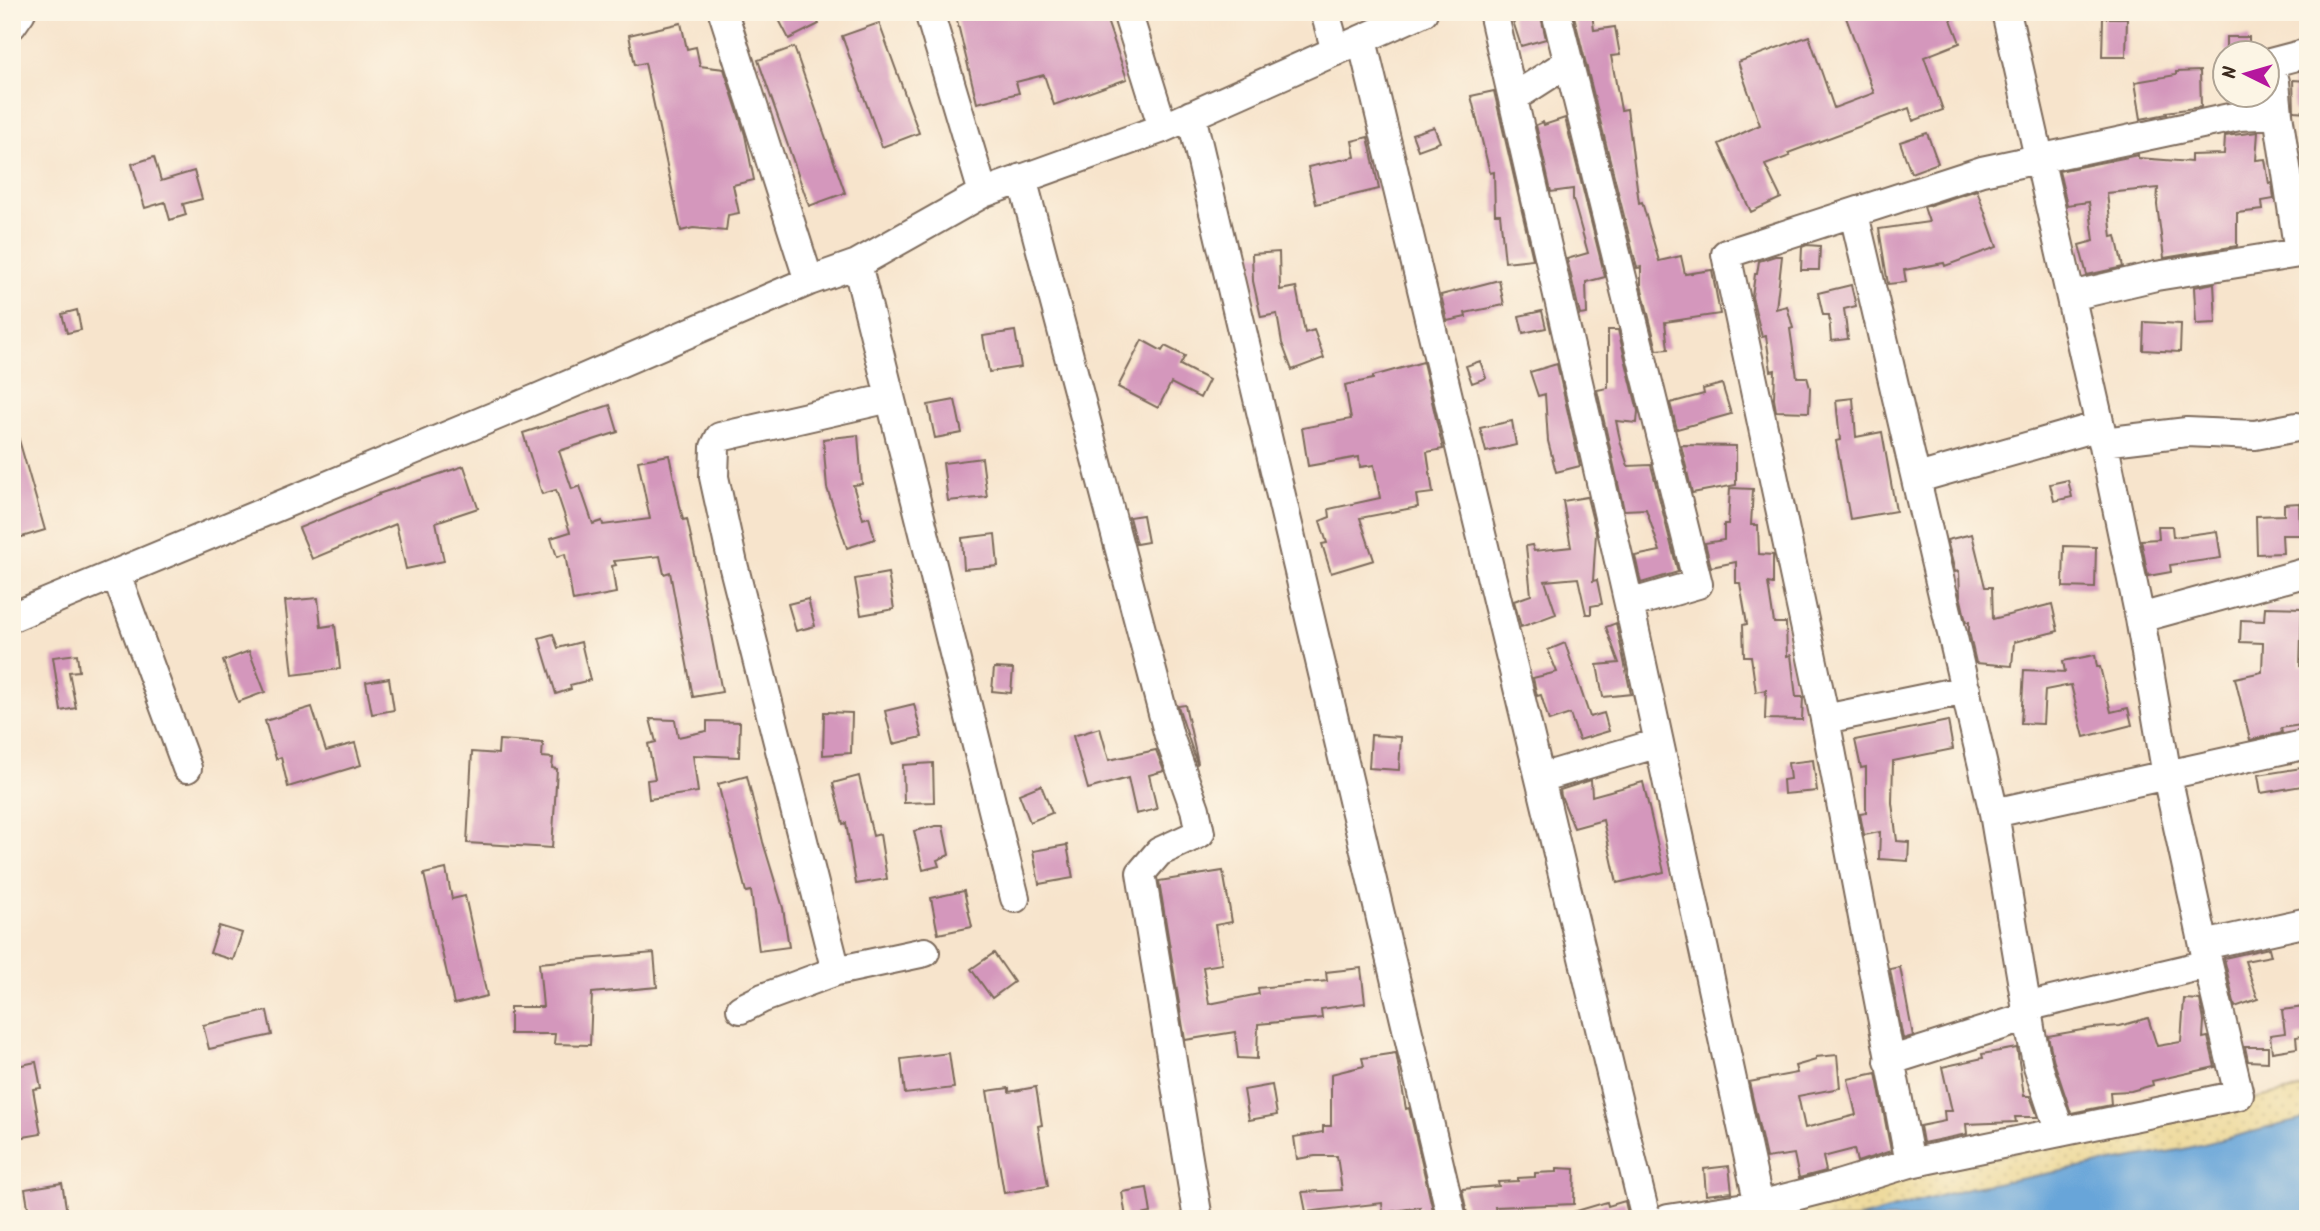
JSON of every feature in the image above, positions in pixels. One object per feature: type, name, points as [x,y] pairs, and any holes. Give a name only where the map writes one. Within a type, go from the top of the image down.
[{"type":"street","points":[[12,25],[20,12]]},
{"type":"street","points":[[723,12],[809,281]]},
{"type":"street","points":[[929,12],[983,193]]},
{"type":"street","points":[[1127,12],[1163,128]]},
{"type":"street","points":[[1325,12],[1348,45]]},
{"type":"street","points":[[12,617],[536,399],[809,281],[857,264],[983,193],[1163,128],[1423,12]]},
{"type":"street","points":[[1493,12],[1629,604],[1759,1205]]},
{"type":"street","points":[[1556,12],[1698,584],[1629,604]]},
{"type":"street","points":[[1668,1219],[1759,1205],[1839,1185],[1910,1163],[2239,1095],[2167,776],[2140,618],[2102,434],[2006,12]]},
{"type":"street","points":[[1348,45],[1363,44],[1646,1219]]},
{"type":"street","points":[[2071,296],[2157,276],[2299,253],[2270,63],[2308,53]]},
{"type":"street","points":[[1513,97],[1569,62]]},
{"type":"street","points":[[1910,1163],[1825,719],[1726,254],[1982,171],[2239,116],[2278,114]]},
{"type":"street","points":[[1191,115],[1452,1219]]},
{"type":"street","points":[[1022,178],[1169,736],[1195,809],[1200,833],[1159,852],[1141,873],[1198,1219]]},
{"type":"street","points":[[1854,214],[1994,813],[2038,1066],[2060,1132]]},
{"type":"street","points":[[857,264],[1015,898]]},
{"type":"street","points":[[835,971],[733,564],[714,477],[715,447],[720,437],[890,398]]},
{"type":"street","points":[[1917,478],[2102,434],[2187,432],[2255,435],[2297,427]]},
{"type":"street","points":[[2140,618],[2308,572]]},
{"type":"street","points":[[117,574],[187,768]]},
{"type":"street","points":[[1825,719],[1966,690]]},
{"type":"street","points":[[1540,778],[1659,743]]},
{"type":"street","points":[[1994,813],[2308,744]]},
{"type":"street","points":[[1889,1061],[2027,1012],[2308,922]]},
{"type":"street","points":[[741,1009],[835,971],[925,952]]},
{"type":"sand","points":[[2308,1087],[2308,1143],[1947,1219],[1714,1219]]},
{"type":"water","points":[[2308,1118],[2308,1219],[1856,1219],[1968,1188],[2184,1149]]},
{"type":"building","points":[[775,12],[813,12],[819,24],[789,39]]},
{"type":"building","points":[[955,12],[1104,12],[1127,79],[1054,105],[1044,75],[1016,82],[1019,93],[977,103]]},
{"type":"building","points":[[1510,12],[1540,12],[1546,39],[1521,46]]},
{"type":"building","points":[[1573,12],[1592,12],[1594,30],[1615,27],[1620,55],[1611,56],[1621,110],[1627,109],[1639,203],[1642,202],[1659,261],[1681,256],[1685,274],[1712,270],[1720,314],[1665,322],[1668,349],[1657,350],[1641,285],[1641,267],[1637,268]]},
{"type":"building","points":[[1844,12],[1948,12],[1960,43],[1924,57],[1943,110],[1913,121],[1909,108],[1788,153],[1790,156],[1765,165],[1781,198],[1751,212],[1719,144],[1760,125],[1738,62],[1809,36],[1834,108],[1874,93]]},
{"type":"building","points":[[2103,18],[2127,18],[2126,57],[2102,57]]},
{"type":"building","points":[[681,23],[687,49],[696,47],[700,66],[724,69],[745,135],[754,180],[733,185],[739,213],[728,215],[726,231],[693,228],[681,231],[645,63],[635,65],[629,35]]},
{"type":"building","points":[[879,23],[919,133],[882,147],[842,36]]},
{"type":"building","points":[[794,47],[845,193],[809,206],[758,60]]},
{"type":"building","points":[[2200,71],[2201,107],[2141,119],[2135,82],[2176,75],[2176,72]]},
{"type":"building","points":[[2293,80],[2308,81],[2308,112],[2294,111]]},
{"type":"building","points":[[1494,91],[1533,259],[1505,262],[1500,214],[1495,214],[1494,172],[1490,173],[1471,96]]},
{"type":"building","points":[[1565,118],[1605,277],[1586,282],[1587,314],[1580,315],[1567,259],[1588,253],[1573,199],[1573,189],[1551,192],[1536,125]]},
{"type":"building","points":[[1434,127],[1440,142],[1418,150],[1412,134]]},
{"type":"building","points":[[2258,132],[2256,160],[2265,159],[2274,199],[2262,201],[2263,210],[2237,213],[2237,246],[2164,258],[2157,205],[2158,188],[2107,193],[2112,237],[2116,236],[2123,267],[2087,275],[2079,245],[2094,241],[2089,202],[2067,205],[2059,171],[2138,155],[2138,158],[2191,162],[2191,155],[2224,154],[2225,136]]},
{"type":"building","points":[[1927,133],[1938,163],[1911,173],[1900,142]]},
{"type":"building","points":[[1368,137],[1379,189],[1316,204],[1308,167],[1355,157],[1352,141]]},
{"type":"building","points":[[154,157],[161,181],[194,171],[202,199],[183,204],[186,215],[170,220],[165,202],[145,208],[132,164]]},
{"type":"building","points":[[1977,190],[1997,247],[1945,266],[1944,263],[1904,270],[1906,282],[1888,284],[1879,229],[1929,222],[1924,207]]},
{"type":"building","points":[[1820,246],[1819,270],[1801,270],[1802,247]]},
{"type":"building","points":[[1279,252],[1280,290],[1296,287],[1305,333],[1314,330],[1324,358],[1292,370],[1282,343],[1277,314],[1261,317],[1253,281],[1252,254]]},
{"type":"building","points":[[1782,256],[1776,309],[1787,306],[1793,328],[1790,329],[1797,377],[1807,377],[1810,388],[1809,412],[1776,411],[1775,370],[1771,371],[1766,336],[1762,337],[1752,297],[1759,261]]},
{"type":"building","points":[[1499,280],[1504,305],[1465,313],[1466,317],[1447,321],[1441,295]]},
{"type":"building","points":[[2214,283],[2216,323],[2196,324],[2194,287]]},
{"type":"building","points":[[1851,285],[1856,306],[1844,309],[1848,339],[1831,341],[1829,315],[1823,315],[1818,293]]},
{"type":"building","points":[[77,310],[81,330],[67,333],[62,314]]},
{"type":"building","points":[[1542,311],[1546,328],[1523,333],[1519,316]]},
{"type":"building","points":[[2144,322],[2181,324],[2180,352],[2143,350]]},
{"type":"building","points":[[1608,330],[1618,330],[1638,411],[1637,423],[1616,421],[1621,444],[1628,466],[1651,465],[1678,572],[1641,583],[1635,556],[1660,551],[1646,509],[1624,510],[1597,390],[1608,388]]},
{"type":"building","points":[[1015,331],[1021,367],[989,372],[983,336]]},
{"type":"building","points":[[1142,340],[1162,351],[1165,346],[1185,356],[1180,365],[1209,380],[1200,398],[1171,383],[1158,408],[1118,387]]},
{"type":"building","points":[[1480,361],[1486,378],[1472,383],[1466,366]]},
{"type":"building","points":[[1423,362],[1443,449],[1427,452],[1433,493],[1416,495],[1418,507],[1360,518],[1374,560],[1331,573],[1322,544],[1327,543],[1320,521],[1330,517],[1329,509],[1380,498],[1374,465],[1360,467],[1359,457],[1308,466],[1302,428],[1351,419],[1345,385],[1373,379],[1373,376]]},
{"type":"building","points":[[1557,364],[1580,466],[1556,472],[1548,441],[1545,394],[1538,396],[1530,372]]},
{"type":"building","points":[[1722,384],[1731,414],[1677,429],[1670,403],[1704,394],[1703,389]]},
{"type":"building","points":[[1853,398],[1856,437],[1882,432],[1896,511],[1850,519],[1836,441],[1840,440],[1836,400]]},
{"type":"building","points":[[955,400],[962,433],[935,438],[928,405]]},
{"type":"building","points":[[610,405],[618,432],[559,451],[572,489],[580,486],[593,524],[602,521],[603,525],[650,519],[638,461],[669,455],[683,520],[687,519],[722,692],[693,697],[670,572],[664,574],[660,556],[614,561],[616,565],[612,566],[616,593],[573,601],[565,554],[557,557],[551,538],[570,532],[556,490],[542,494],[523,433]]},
{"type":"building","points":[[1512,421],[1516,445],[1486,452],[1480,428]]},
{"type":"building","points":[[17,433],[45,530],[12,540],[12,434]]},
{"type":"building","points":[[858,435],[862,484],[853,485],[863,519],[869,517],[875,539],[847,548],[827,488],[823,439]]},
{"type":"building","points":[[1681,445],[1736,446],[1736,485],[1692,493]]},
{"type":"building","points":[[982,458],[987,497],[948,501],[943,463]]},
{"type":"building","points":[[464,466],[478,508],[436,522],[444,561],[406,569],[396,524],[312,559],[299,528],[378,494]]},
{"type":"building","points":[[2068,480],[2072,497],[2054,501],[2050,484]]},
{"type":"building","points":[[1730,488],[1753,489],[1751,525],[1758,525],[1759,554],[1773,555],[1773,584],[1768,583],[1774,623],[1786,623],[1787,656],[1791,655],[1796,697],[1803,697],[1802,720],[1765,719],[1766,690],[1756,692],[1751,656],[1744,656],[1743,625],[1747,624],[1740,583],[1736,583],[1736,562],[1711,567],[1705,543],[1724,540],[1724,524],[1728,524]]},
{"type":"building","points":[[1587,497],[1596,533],[1593,581],[1597,580],[1602,604],[1591,606],[1591,614],[1586,614],[1578,578],[1545,581],[1556,614],[1521,627],[1514,601],[1531,595],[1526,546],[1532,545],[1534,551],[1571,547],[1563,501]]},
{"type":"building","points":[[2299,503],[2300,535],[2282,535],[2283,553],[2257,554],[2256,516],[2284,515],[2284,504]]},
{"type":"building","points":[[1143,515],[1148,542],[1136,544],[1129,517]]},
{"type":"building","points":[[2158,526],[2172,526],[2173,537],[2217,531],[2221,558],[2170,565],[2171,572],[2148,576],[2141,540],[2159,539]]},
{"type":"building","points":[[995,534],[998,566],[964,569],[962,538]]},
{"type":"building","points":[[1972,534],[1985,587],[1992,587],[1993,619],[2052,604],[2058,631],[2014,642],[2012,666],[1976,663],[1969,622],[1966,622],[1960,595],[1959,571],[1955,572],[1947,540]]},
{"type":"building","points":[[2064,546],[2096,547],[2095,588],[2063,587]]},
{"type":"building","points":[[888,573],[894,609],[861,615],[855,579]]},
{"type":"building","points":[[318,598],[321,627],[335,625],[340,669],[293,675],[285,601]]},
{"type":"building","points":[[808,599],[815,626],[796,631],[788,604]]},
{"type":"building","points":[[2265,607],[2302,608],[2300,666],[2306,665],[2308,679],[2308,724],[2281,728],[2282,733],[2250,740],[2235,678],[2262,672],[2263,643],[2240,642],[2241,620],[2264,621]]},
{"type":"building","points":[[1616,623],[1631,694],[1603,697],[1597,665],[1619,663],[1606,627]]},
{"type":"building","points":[[553,634],[558,648],[581,642],[590,680],[570,685],[571,689],[556,694],[539,638]]},
{"type":"building","points":[[1565,643],[1590,717],[1604,713],[1609,731],[1579,740],[1570,714],[1549,721],[1541,695],[1537,696],[1533,678],[1557,672],[1548,650]]},
{"type":"building","points":[[249,651],[265,692],[238,702],[223,661]]},
{"type":"building","points":[[77,654],[79,671],[69,672],[76,708],[61,711],[53,657]]},
{"type":"building","points":[[2095,655],[2111,712],[2128,708],[2132,725],[2084,737],[2071,685],[2045,690],[2043,724],[2021,723],[2024,670],[2065,672],[2063,661]]},
{"type":"building","points":[[994,668],[1013,669],[1011,693],[992,691]]},
{"type":"building","points":[[389,678],[394,710],[372,714],[366,682]]},
{"type":"building","points":[[914,704],[922,737],[893,744],[885,711]]},
{"type":"building","points":[[1185,705],[1198,763],[1197,764],[1178,706]]},
{"type":"building","points":[[312,707],[326,751],[355,743],[361,765],[288,787],[281,757],[276,759],[265,721]]},
{"type":"building","points":[[824,712],[852,713],[851,753],[823,755]]},
{"type":"building","points":[[650,719],[675,720],[678,737],[707,731],[707,721],[740,722],[739,757],[693,755],[698,792],[649,799],[647,780],[655,779],[648,744],[656,742]]},
{"type":"building","points":[[1948,721],[1953,749],[1893,761],[1892,803],[1897,841],[1909,842],[1908,861],[1879,859],[1880,832],[1864,835],[1860,814],[1866,813],[1866,767],[1861,768],[1855,740]]},
{"type":"building","points":[[1100,728],[1109,760],[1156,750],[1164,771],[1149,775],[1157,809],[1136,814],[1128,778],[1088,789],[1073,736]]},
{"type":"building","points":[[1371,735],[1401,737],[1399,770],[1369,768]]},
{"type":"building","points":[[499,740],[543,743],[542,757],[553,758],[552,768],[557,769],[552,848],[467,843],[472,752],[498,754]]},
{"type":"building","points":[[1813,760],[1817,791],[1784,794],[1783,780],[1790,779],[1788,763]]},
{"type":"building","points":[[933,763],[934,802],[904,803],[903,765]]},
{"type":"building","points":[[2308,767],[2308,785],[2261,793],[2258,775]]},
{"type":"building","points":[[747,776],[783,908],[789,947],[759,951],[751,891],[746,892],[718,784]]},
{"type":"building","points":[[859,776],[873,836],[880,834],[887,879],[856,884],[846,823],[843,824],[833,783]]},
{"type":"building","points":[[1591,780],[1592,796],[1643,782],[1664,872],[1617,883],[1603,820],[1574,828],[1561,796],[1560,790]]},
{"type":"building","points":[[1041,785],[1052,813],[1030,822],[1019,794]]},
{"type":"building","points":[[943,826],[949,855],[937,860],[939,866],[923,870],[914,831]]},
{"type":"building","points":[[1067,845],[1073,878],[1039,884],[1033,851]]},
{"type":"building","points":[[446,869],[452,899],[465,896],[487,996],[454,1004],[424,874]]},
{"type":"building","points":[[1223,871],[1232,922],[1215,925],[1222,964],[1203,967],[1209,1004],[1259,994],[1258,988],[1327,981],[1326,972],[1361,968],[1365,1003],[1321,1009],[1322,1018],[1258,1024],[1257,1059],[1238,1058],[1235,1032],[1185,1040],[1159,881]]},
{"type":"building","points":[[964,891],[972,927],[938,934],[931,898]]},
{"type":"building","points":[[219,926],[242,933],[233,960],[210,953]]},
{"type":"building","points":[[2269,948],[2271,956],[2245,961],[2258,999],[2235,1007],[2224,958]]},
{"type":"building","points":[[654,953],[657,987],[592,993],[590,1045],[554,1044],[555,1034],[510,1034],[510,1007],[543,1007],[539,963]]},
{"type":"building","points":[[994,953],[1014,982],[992,998],[971,969]]},
{"type":"building","points":[[1900,967],[1913,1036],[1903,1039],[1890,969]]},
{"type":"building","points":[[2184,999],[2200,1000],[2204,1021],[2203,1038],[2208,1037],[2215,1067],[2152,1081],[2153,1085],[2131,1091],[2110,1092],[2111,1105],[2071,1113],[2048,1036],[2120,1026],[2148,1018],[2157,1046],[2181,1042]]},
{"type":"building","points":[[2304,1007],[2308,1035],[2296,1037],[2297,1048],[2272,1052],[2270,1035],[2285,1033],[2282,1010]]},
{"type":"building","points":[[267,1011],[272,1035],[209,1049],[203,1025]]},
{"type":"building","points":[[2245,1047],[2268,1047],[2268,1062],[2248,1061]]},
{"type":"building","points":[[2017,1048],[2024,1096],[2030,1096],[2038,1117],[2015,1117],[2016,1122],[1966,1124],[1967,1134],[1923,1143],[1920,1126],[1945,1121],[1944,1111],[1952,1111],[1942,1067],[1983,1058],[1982,1054]]},
{"type":"building","points":[[949,1053],[954,1088],[905,1094],[901,1059]]},
{"type":"building","points":[[1396,1053],[1406,1109],[1409,1108],[1435,1219],[1419,1219],[1420,1207],[1383,1213],[1382,1203],[1306,1212],[1302,1192],[1342,1190],[1337,1156],[1297,1159],[1294,1137],[1323,1132],[1323,1126],[1331,1126],[1331,1074],[1364,1066],[1362,1058]]},
{"type":"building","points":[[1837,1055],[1840,1088],[1798,1096],[1805,1128],[1856,1115],[1848,1079],[1876,1073],[1891,1151],[1857,1162],[1854,1149],[1823,1157],[1826,1171],[1799,1178],[1794,1154],[1766,1158],[1749,1082],[1797,1073],[1795,1066],[1816,1060],[1816,1057]]},
{"type":"building","points":[[36,1062],[41,1088],[33,1089],[41,1134],[12,1139],[12,1067]]},
{"type":"building","points":[[1272,1085],[1277,1115],[1249,1120],[1244,1090]]},
{"type":"building","points":[[1036,1087],[1042,1125],[1038,1126],[1048,1186],[1004,1193],[987,1091],[1009,1088],[1009,1092]]},
{"type":"building","points":[[1729,1166],[1732,1192],[1706,1195],[1704,1169]]},
{"type":"building","points":[[1557,1168],[1575,1169],[1574,1204],[1495,1207],[1496,1214],[1483,1215],[1483,1219],[1468,1219],[1462,1189],[1499,1186],[1498,1182],[1535,1177],[1535,1173],[1557,1172]]},
{"type":"building","points":[[62,1183],[68,1219],[30,1219],[25,1189]]},
{"type":"building","points":[[1147,1188],[1151,1213],[1126,1218],[1122,1192]]},
{"type":"building","points":[[1625,1201],[1629,1219],[1563,1219],[1563,1215],[1607,1202],[1608,1206]]}]
